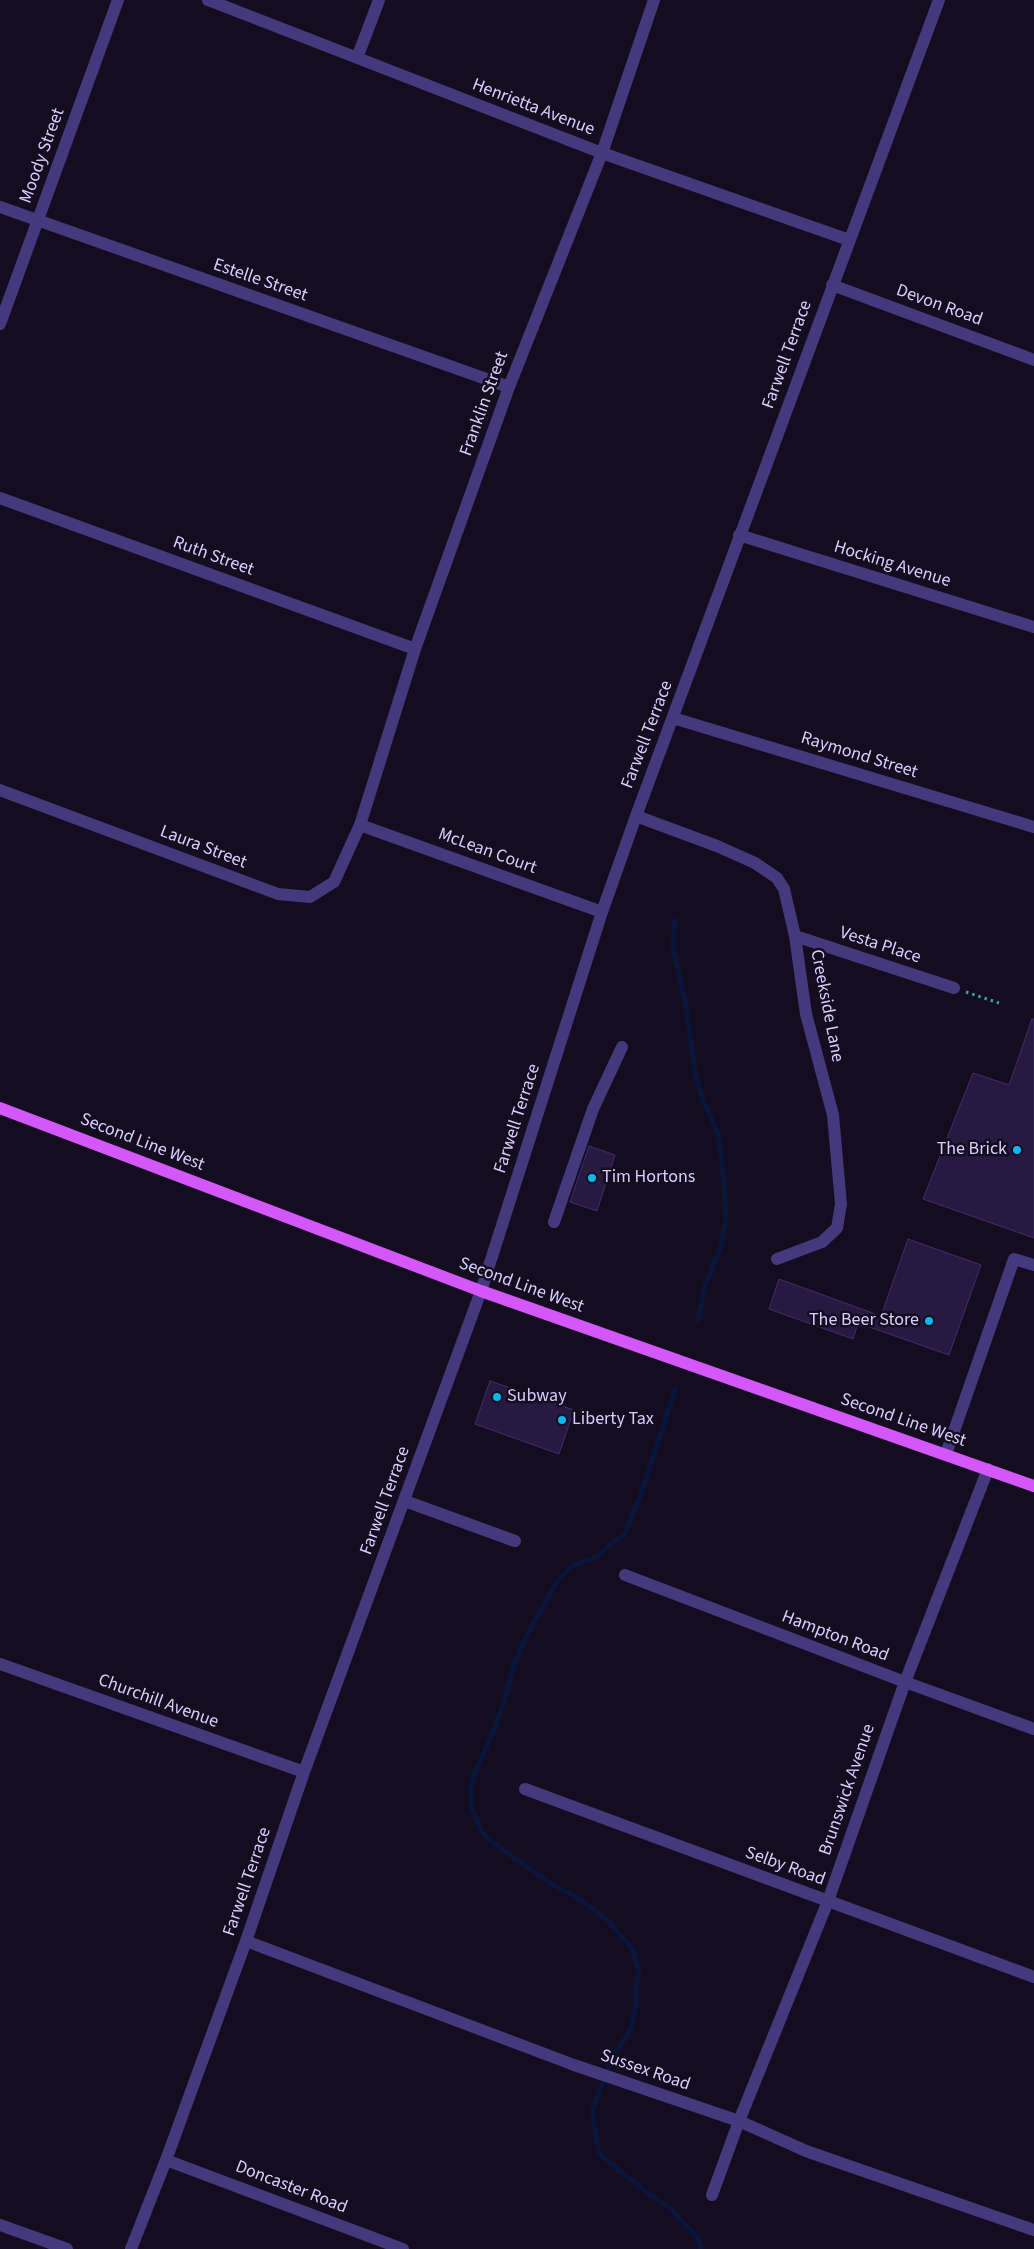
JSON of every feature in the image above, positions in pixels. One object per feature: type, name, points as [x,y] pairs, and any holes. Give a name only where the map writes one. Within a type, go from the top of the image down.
[{"type":"main road","name":"Second Line West","points":[[0,1108],[481,1291],[1034,1486]]},
{"type":"street","name":"Moody Street","points":[[0,324],[118,0]]},
{"type":"street","name":"Henrietta Avenue","points":[[208,0],[602,153],[849,240]]},
{"type":"street","points":[[357,58],[378,0]]},
{"type":"street","name":"Franklin Street","points":[[360,825],[415,649],[509,387],[602,153],[654,0]]},
{"type":"street","name":"Farwell Terrace","points":[[131,2249],[166,2160],[246,1941],[304,1772],[481,1291],[602,912],[636,816],[674,718],[739,536],[939,0]]},
{"type":"street","name":"Estelle Street","points":[[0,207],[509,387]]},
{"type":"street","name":"Devon Road","points":[[832,285],[1034,360]]},
{"type":"street","name":"Ruth Street","points":[[0,498],[415,649]]},
{"type":"street","name":"Hocking Avenue","points":[[739,536],[1034,627]]},
{"type":"street","name":"Raymond Street","points":[[674,718],[1034,827]]},
{"type":"street","name":"Laura Street","points":[[0,790],[278,894],[310,898],[334,882],[360,825]]},
{"type":"street","name":"Creekside Lane","points":[[636,816],[725,849],[755,863],[777,878],[784,889],[795,936],[806,1014],[833,1115],[842,1204],[837,1228],[822,1242],[777,1259]]},
{"type":"street","name":"McLean Court","points":[[360,825],[602,912]]},
{"type":"street","name":"Vesta Place","points":[[795,936],[954,988]]},
{"type":"street","points":[[554,1222],[593,1109],[622,1047]]},
{"type":"street","points":[[946,1454],[1014,1259],[1034,1265]]},
{"type":"street","name":"Brunswick Avenue","points":[[712,2195],[739,2121],[828,1901],[905,1682],[988,1469]]},
{"type":"street","points":[[405,1501],[515,1541]]},
{"type":"street","name":"Hampton Road","points":[[626,1575],[905,1682],[1034,1729]]},
{"type":"street","name":"Churchill Avenue","points":[[0,1664],[304,1772]]},
{"type":"street","name":"Selby Road","points":[[525,1789],[1034,1977]]},
{"type":"street","name":"Sussex Road","points":[[246,1941],[611,2079],[739,2121],[806,2151],[1034,2230]]},
{"type":"street","name":"Doncaster Road","points":[[166,2160],[403,2249]]},
{"type":"street","points":[[0,2225],[67,2249]]},
{"type":"path","points":[[954,988],[999,1003]]},
{"type":"building","points":[[1032,1019],[1034,1019],[1034,1238],[923,1199],[973,1073],[1009,1085]]},
{"type":"building","name":"Tim Hortons","points":[[589,1146],[615,1155],[597,1211],[570,1202]]},
{"type":"building","points":[[908,1239],[981,1265],[949,1355],[858,1323],[853,1339],[769,1309],[779,1279],[881,1316]]},
{"type":"building","points":[[490,1381],[574,1410],[559,1454],[475,1424]]},
{"type":"waterway","points":[[675,920],[673,947],[685,1002],[696,1077],[703,1100],[718,1133],[724,1182],[726,1220],[720,1249],[705,1286],[698,1320]]},
{"type":"waterway","points":[[675,1389],[641,1495],[624,1535],[597,1557],[572,1566],[558,1580],[528,1633],[513,1667],[494,1730],[476,1770],[471,1786],[471,1806],[481,1830],[488,1839],[551,1884],[577,1897],[607,1920],[632,1948],[639,1972],[636,1985],[636,2004],[631,2028],[609,2065],[592,2112],[599,2154],[646,2192],[670,2208],[698,2238],[701,2249]]},
{"type":"place","name":"The Brick","points":[[1017,1150]]},
{"type":"place","name":"Tim Hortons","points":[[592,1178]]},
{"type":"place","name":"The Beer Store","points":[[929,1321]]},
{"type":"place","name":"Subway","points":[[497,1397]]},
{"type":"place","name":"Liberty Tax","points":[[562,1420]]}]
